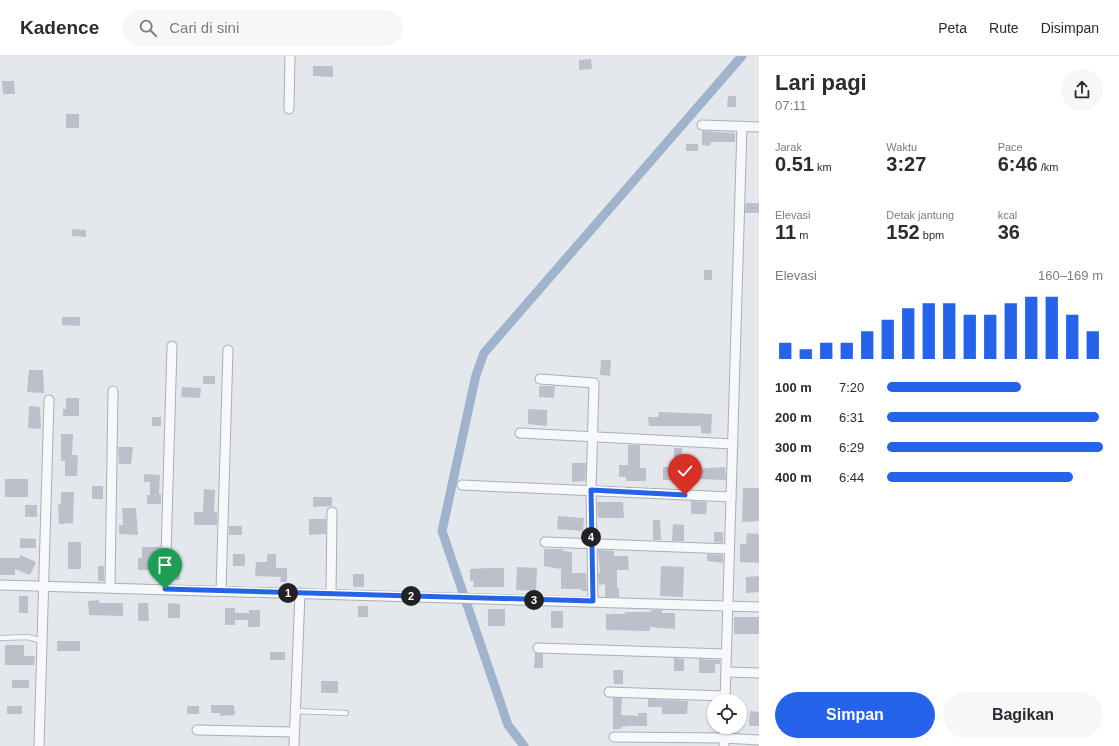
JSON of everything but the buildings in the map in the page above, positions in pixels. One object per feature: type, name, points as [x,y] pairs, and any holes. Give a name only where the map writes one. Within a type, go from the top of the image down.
[{"type":"street","points":[[289,109],[290,56]]},
{"type":"street","points":[[702,124],[759,126]]},
{"type":"street","points":[[725,694],[742,126]]},
{"type":"street","points":[[165,589],[172,346]]},
{"type":"street","points":[[221,591],[228,350]]},
{"type":"street","points":[[540,379],[593,382],[591,490],[593,601]]},
{"type":"street","points":[[110,587],[113,391]]},
{"type":"street","points":[[39,746],[49,400]]},
{"type":"street","points":[[520,433],[733,444]]},
{"type":"street","points":[[462,485],[731,497]]},
{"type":"street","points":[[331,594],[332,512]]},
{"type":"street","points":[[545,542],[729,549]]},
{"type":"street","points":[[0,585],[759,607]]},
{"type":"street","points":[[294,746],[300,594]]},
{"type":"street","points":[[538,648],[726,654]]},
{"type":"street","points":[[726,672],[759,673]]},
{"type":"street","points":[[609,692],[707,697]]},
{"type":"street","points":[[197,730],[294,732]]},
{"type":"street","points":[[614,737],[724,742],[759,740]]},
{"type":"lane","points":[[0,638],[28,637],[42,641]]},
{"type":"lane","points":[[295,711],[346,713]]},
{"type":"waterway","points":[[524,746],[508,725],[442,531],[476,375],[484,353],[742,56]]},
{"type":"route","points":[[165,589],[593,601],[591,490],[685,495]]}]
